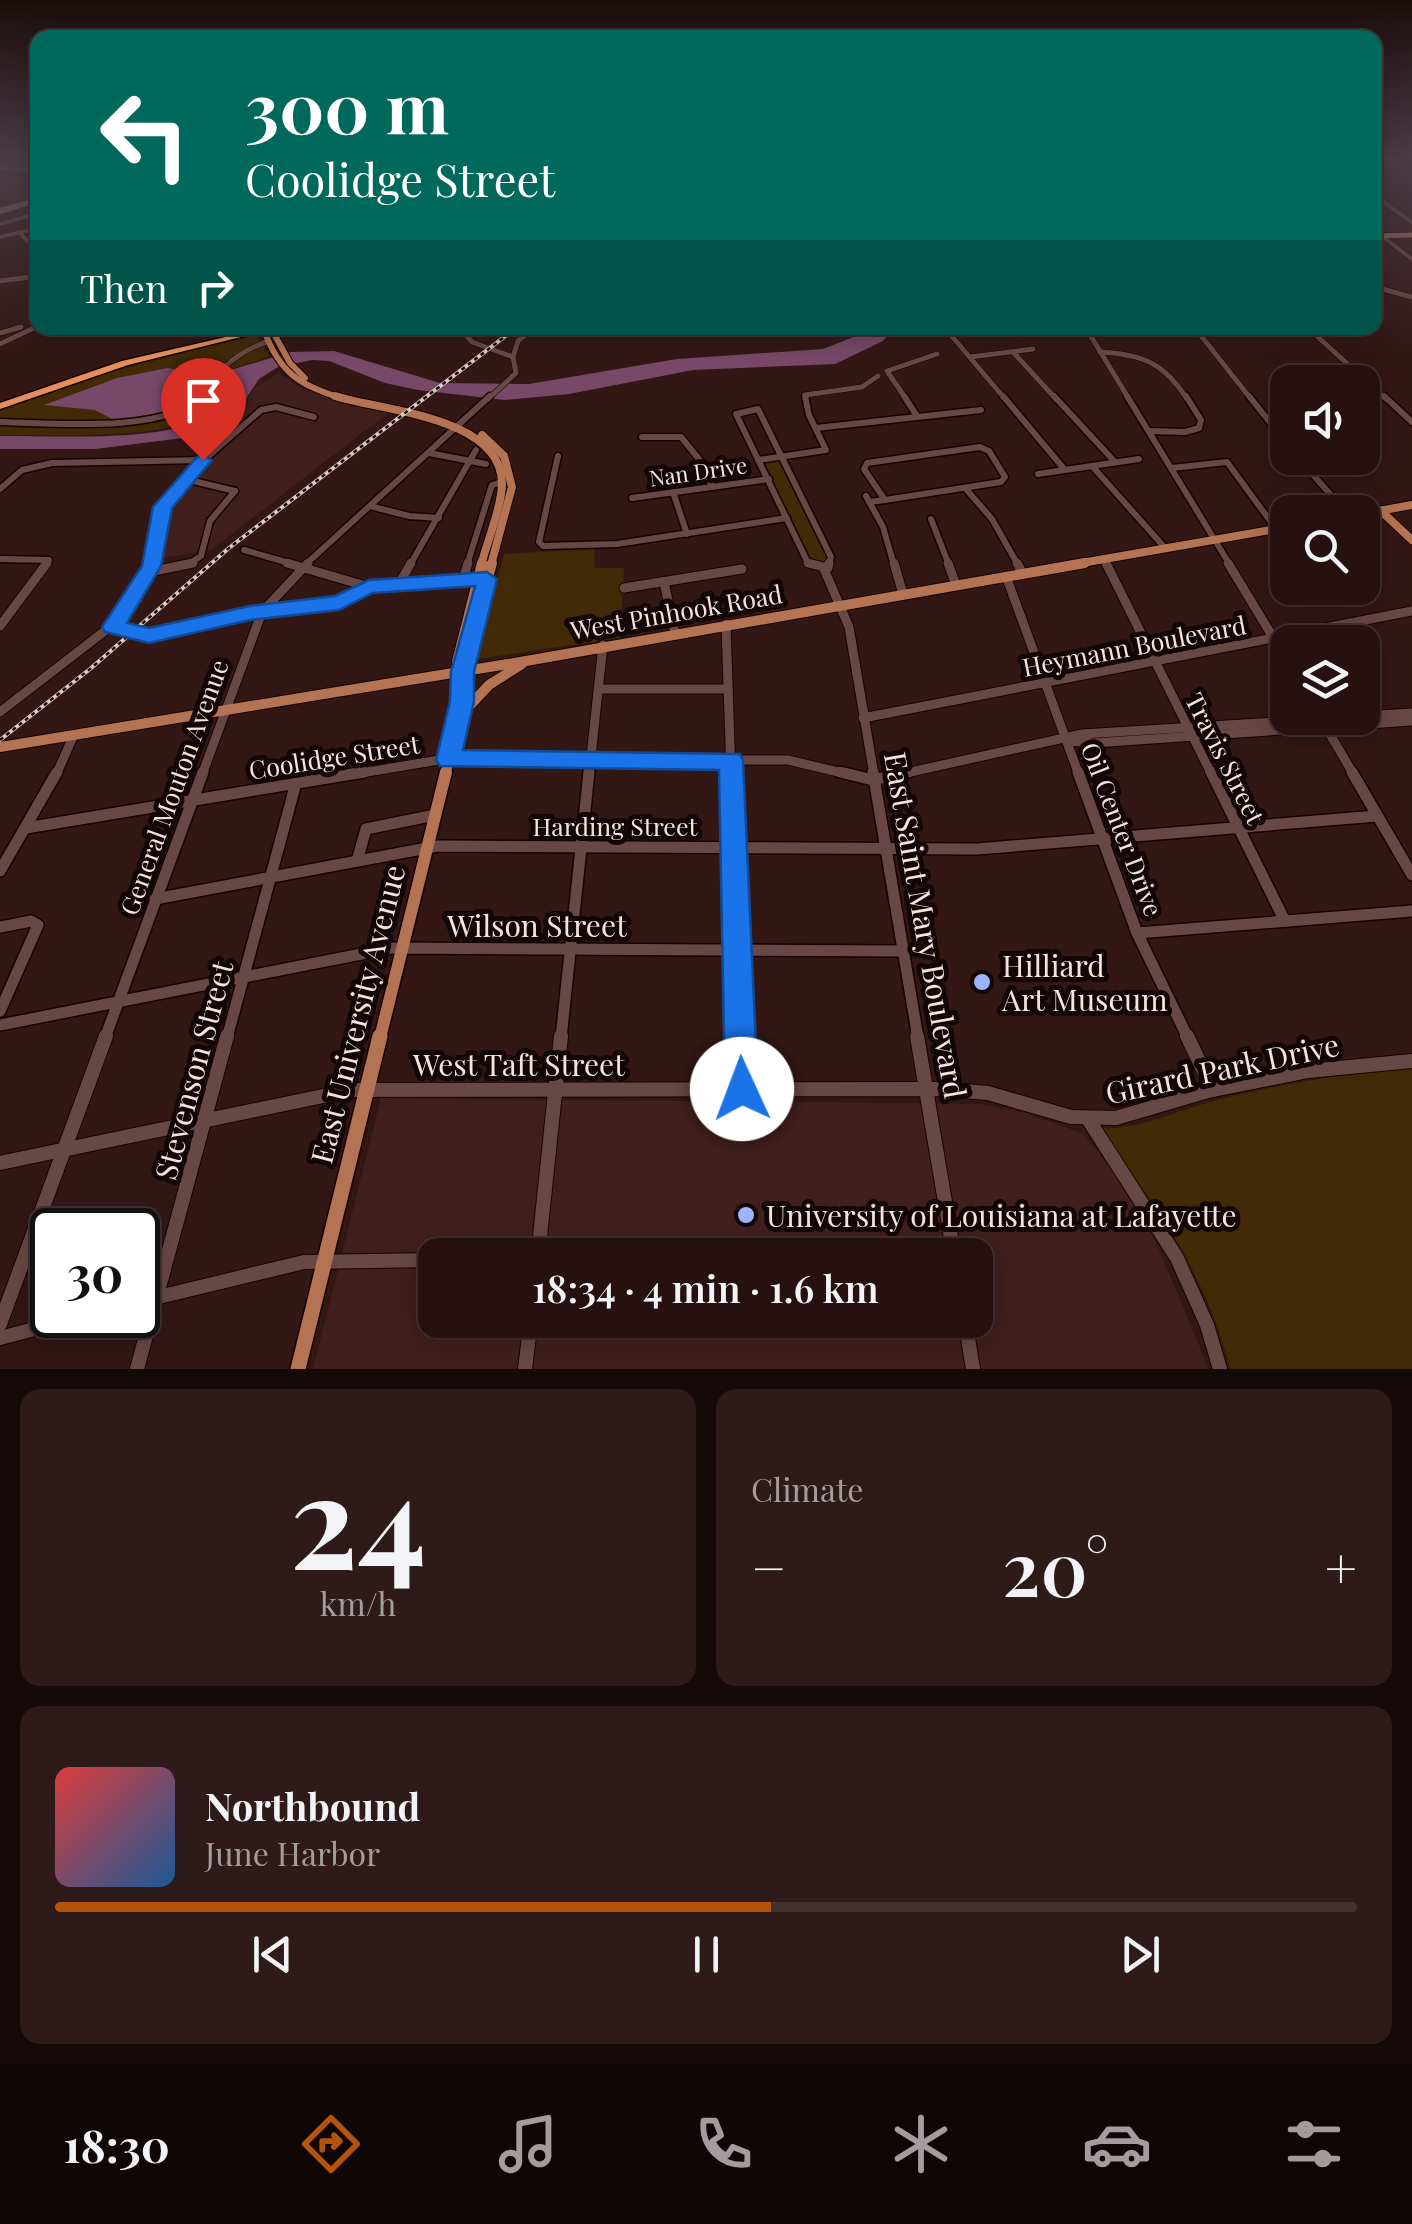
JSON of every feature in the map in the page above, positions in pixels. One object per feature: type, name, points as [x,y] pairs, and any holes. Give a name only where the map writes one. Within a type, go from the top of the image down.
[{"type":"highway","points":[[0,402],[107,361],[217,335]]},
{"type":"highway","points":[[0,402],[108,368],[241,335]]},
{"type":"main road","points":[[1382,234],[1412,235]]},
{"type":"main road","points":[[271,335],[274,346],[305,385],[459,426],[490,451],[507,481]]},
{"type":"main road","points":[[273,335],[274,346]]},
{"type":"main road","name":"East University Avenue","points":[[298,1369],[458,718],[462,672],[458,662],[507,481]]},
{"type":"main road","points":[[1381,511],[1412,505]]},
{"type":"main road","points":[[1381,511],[1412,540]]},
{"type":"main road","name":"West Pinhook Road","points":[[0,746],[462,672],[1270,530]]},
{"type":"main road","points":[[458,718],[498,678],[526,661]]},
{"type":"street","points":[[19,224],[20,232],[30,243]]},
{"type":"street","points":[[0,237],[30,230]]},
{"type":"street","points":[[1382,238],[1412,260]]},
{"type":"street","points":[[0,281],[30,277]]},
{"type":"street","points":[[1382,288],[1412,298]]},
{"type":"street","points":[[0,333],[30,326]]},
{"type":"street","points":[[0,344],[30,328]]},
{"type":"street","points":[[466,335],[472,342],[513,357]]},
{"type":"street","points":[[501,351],[515,347],[527,335]]},
{"type":"street","points":[[950,335],[1065,470]]},
{"type":"street","points":[[1090,335],[1270,633]]},
{"type":"street","points":[[1201,335],[1270,421]]},
{"type":"street","points":[[1316,335],[1412,422]]},
{"type":"street","points":[[0,422],[117,424],[164,416],[196,402],[216,371],[238,360],[250,347],[274,346]]},
{"type":"street","name":"General Mouton Avenue","points":[[0,1324],[262,612],[302,568],[508,381],[517,370],[515,347]]},
{"type":"street","points":[[970,357],[1033,349]]},
{"type":"street","points":[[1012,352],[1116,462]]},
{"type":"street","points":[[1100,352],[1139,353],[1160,362],[1201,423],[1190,432],[1148,431]]},
{"type":"street","points":[[917,416],[887,370],[937,354]]},
{"type":"street","points":[[757,460],[826,450],[805,394],[862,387],[878,376]]},
{"type":"street","points":[[0,712],[112,627],[149,572],[160,513],[203,460],[265,408],[314,417]]},
{"type":"street","points":[[816,428],[980,410]]},
{"type":"street","points":[[762,411],[784,456],[832,559],[824,569],[808,563],[736,413],[762,411]]},
{"type":"street","points":[[642,438],[682,437],[703,464],[712,487]]},
{"type":"street","points":[[884,500],[864,470],[867,463],[977,447],[986,449],[1002,467],[1005,479],[884,500],[868,499],[882,526],[903,594]]},
{"type":"street","points":[[398,584],[476,450]]},
{"type":"street","points":[[429,453],[486,464]]},
{"type":"street","points":[[558,456],[540,544],[604,544],[786,517]]},
{"type":"street","points":[[1038,474],[1139,459]]},
{"type":"street","points":[[0,488],[22,470],[52,462],[203,460]]},
{"type":"street","points":[[1172,468],[1227,462],[1270,521]]},
{"type":"street","points":[[1092,466],[1166,548]]},
{"type":"street","points":[[1314,475],[1331,495]]},
{"type":"street","points":[[149,572],[182,570],[202,557],[210,514],[235,491],[184,479]]},
{"type":"street","name":"Nan Drive","points":[[632,498],[768,479]]},
{"type":"street","points":[[463,579],[492,485],[507,481]]},
{"type":"street","points":[[965,488],[992,519],[1024,574]]},
{"type":"street","points":[[673,492],[686,532]]},
{"type":"street","points":[[370,506],[409,516],[439,518]]},
{"type":"street","points":[[931,519],[956,585]]},
{"type":"street","points":[[244,550],[369,587]]},
{"type":"street","points":[[0,559],[48,560],[0,626]]},
{"type":"street","name":"Travis Street","points":[[1104,559],[1285,921]]},
{"type":"street","points":[[624,588],[742,569]]},
{"type":"street","name":"East Saint Mary Boulevard","points":[[824,569],[849,627],[951,1238]]},
{"type":"street","name":"Oil Center Drive","points":[[1006,576],[1138,933],[1213,1090]]},
{"type":"street","points":[[112,627],[149,636],[262,612],[339,602],[369,587],[482,579]]},
{"type":"street","points":[[664,582],[674,633]]},
{"type":"street","name":"Heymann Boulevard","points":[[1340,625],[1412,611]]},
{"type":"street","points":[[726,624],[742,1089]]},
{"type":"street","name":"Heymann Boulevard","points":[[863,718],[1270,639]]},
{"type":"street","points":[[540,1238],[604,645]]},
{"type":"street","points":[[599,688],[728,689]]},
{"type":"street","points":[[1380,715],[1412,713]]},
{"type":"street","name":"Coolidge Street","points":[[1380,721],[1412,721]]},
{"type":"street","name":"Coolidge Street","points":[[26,828],[448,760],[806,762],[873,780],[1066,740],[1086,743],[1270,725]]},
{"type":"street","points":[[1330,735],[1412,875]]},
{"type":"street","points":[[0,871],[67,756],[73,737]]},
{"type":"street","name":"Stevenson Street","points":[[160,1283],[296,783]]},
{"type":"street","points":[[358,861],[366,828],[435,815]]},
{"type":"street","name":"Harding Street","points":[[156,899],[427,848],[977,850],[1377,816]]},
{"type":"street","points":[[1138,933],[1412,912]]},
{"type":"street","points":[[0,927],[38,923],[0,1011]]},
{"type":"street","name":"Wilson Street","points":[[0,1026],[402,949],[902,951]]},
{"type":"street","name":"Girard Park Drive","points":[[926,1088],[988,1093],[1088,1119],[1134,1114],[1213,1090],[1308,1071],[1412,1061]]},
{"type":"street","name":"West Taft Street","points":[[0,1163],[205,1119],[367,1090],[926,1088]]},
{"type":"street","points":[[1088,1119],[1098,1140],[1158,1224],[1198,1308],[1220,1369]]},
{"type":"street","points":[[160,1297],[304,1262],[418,1260]]},
{"type":"street","points":[[0,1338],[30,1330]]},
{"type":"street","name":"Stevenson Street","points":[[137,1369],[145,1338]]},
{"type":"street","points":[[526,1369],[529,1338]]},
{"type":"street","points":[[968,1338],[973,1369]]},
{"type":"shaded area","points":[[888,335],[835,364],[693,370],[569,394],[505,400],[418,390],[385,383],[329,361],[312,360],[278,367],[259,379],[233,418],[183,438],[95,449],[0,449],[0,436],[108,436],[189,424],[211,411],[234,377],[217,374],[291,352],[334,351],[440,383],[529,384],[677,359],[823,349],[856,336]]},
{"type":"shaded area","points":[[258,337],[269,357],[236,367],[211,407],[190,422],[138,432],[0,435],[0,411],[125,368]]},
{"type":"shaded area","points":[[168,368],[187,375],[196,393],[190,401],[161,413],[114,420],[95,410],[44,405],[117,378]]},
{"type":"shaded area","points":[[278,373],[304,390],[388,413],[211,550],[148,560],[154,512],[167,492],[231,429],[254,388]]},
{"type":"shaded area","points":[[781,459],[830,557],[828,564],[809,559],[763,461]]},
{"type":"shaded area","points":[[594,549],[595,568],[624,568],[620,638],[477,659],[504,554]]},
{"type":"shaded area","points":[[1412,1068],[1412,1369],[1230,1369],[1195,1274],[1141,1187],[1099,1134],[1102,1128],[1145,1123],[1214,1101],[1288,1084]]},
{"type":"shaded area","name":"University of Louisiana at Lafayette","points":[[381,1098],[980,1104],[1026,1113],[1084,1134],[1126,1189],[1156,1242],[1209,1369],[313,1369]]},
{"type":"railway","points":[[0,740],[90,669],[229,548],[507,335]]},
{"type":"place","name":"Hilliard Art Museum","points":[[982,982]]},
{"type":"place","name":"University of Louisiana at Lafayette","points":[[746,1215]]},
{"type":"route","points":[[203,460],[162,507],[152,566],[112,627],[149,636],[250,613],[339,602],[369,587],[487,579],[462,672],[462,701],[448,760],[731,760],[742,1089]]}]
